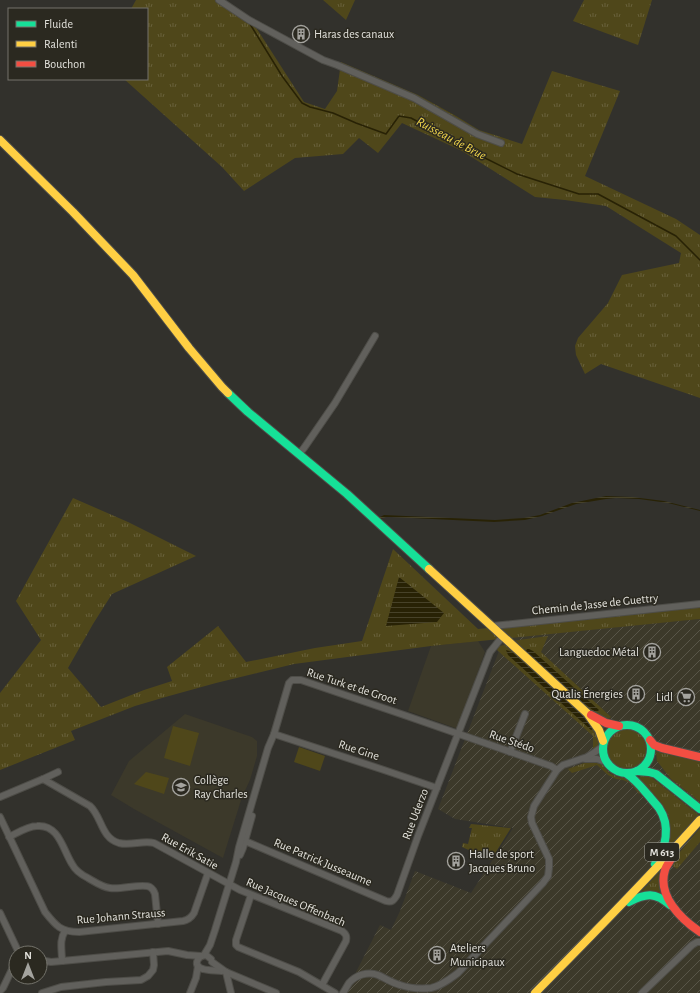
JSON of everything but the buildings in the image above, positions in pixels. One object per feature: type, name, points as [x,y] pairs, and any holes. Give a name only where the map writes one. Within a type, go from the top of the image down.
[{"type":"main road","points":[[0,140],[73,212],[133,275],[189,348],[222,387],[248,412],[363,508],[587,713],[599,730],[603,744],[603,755],[606,762],[612,768],[627,774],[637,771],[649,760],[651,752]]},
{"type":"main road","points":[[587,713],[601,721],[619,726]]},
{"type":"main road","points":[[603,744],[607,734],[612,729],[627,724],[643,730],[654,745],[700,758]]},
{"type":"main road","points":[[650,740],[652,760],[666,781]]},
{"type":"main road","points":[[637,771],[656,774],[700,809]]},
{"type":"main road","name":"M 613","points":[[605,922],[657,861],[665,846],[665,822],[658,808],[635,779],[627,774]]},
{"type":"main road","name":"M 613","points":[[535,993],[666,859],[700,820]]},
{"type":"main road","points":[[677,912],[668,898],[664,888],[663,881],[665,868],[700,824]]},
{"type":"main road","name":"M 613","points":[[605,922],[628,902],[645,894],[653,894],[660,896],[681,917],[700,932]]},
{"type":"street","points":[[219,0],[249,20],[323,60],[414,98],[477,134],[501,143]]},
{"type":"street","points":[[299,454],[335,403],[375,336]]},
{"type":"street","name":"Chemin de Jasse de Guettry","points":[[493,626],[700,604]]},
{"type":"street","name":"Rue Uderzo","points":[[393,901],[397,895],[416,841],[490,652],[503,636]]},
{"type":"street","name":"Rue Turk et de Groot","points":[[274,737],[289,683],[292,680],[300,680],[458,734]]},
{"type":"street","points":[[510,752],[525,714]]},
{"type":"street","name":"Rue Stédo","points":[[458,734],[551,766],[557,770]]},
{"type":"street","points":[[236,862],[243,848],[272,749],[274,737]]},
{"type":"street","points":[[202,967],[198,959],[203,956],[210,945],[230,885],[239,847],[268,748],[274,737]]},
{"type":"street","name":"Rue Gine","points":[[274,737],[384,770],[437,788]]},
{"type":"street","points":[[343,993],[350,982],[361,975],[368,973],[376,974],[400,985],[416,988],[432,988],[447,981],[458,973],[548,876],[550,868],[549,859],[533,828],[532,823],[531,817],[534,806],[557,770],[563,765],[582,759],[595,752],[603,744]]},
{"type":"street","points":[[582,759],[597,759],[606,762]]},
{"type":"street","points":[[0,797],[58,772]]},
{"type":"street","name":"Rue Erik Satie","points":[[43,779],[90,806],[96,813],[105,833],[114,841],[125,844],[148,841],[154,843],[230,885]]},
{"type":"street","name":"Rue Johann Strauss","points":[[0,817],[45,912],[50,919],[65,930],[79,932],[188,920],[194,913],[208,873]]},
{"type":"street","points":[[9,836],[33,826],[45,826],[54,832],[58,837],[72,866],[81,874],[111,888],[149,886],[155,894],[158,924]]},
{"type":"street","name":"Rue Patrick Jusseaume","points":[[245,841],[386,901],[393,901]]},
{"type":"street","name":"Rue Jacques Offenbach","points":[[230,885],[345,933],[347,938],[346,941],[322,985]]},
{"type":"street","points":[[251,895],[236,940],[236,945],[299,972],[335,993]]},
{"type":"street","points":[[0,913],[15,945]]},
{"type":"street","points":[[62,961],[61,942],[65,930]]},
{"type":"street","points":[[642,993],[692,945],[700,942]]},
{"type":"street","points":[[202,967],[210,967],[210,945]]},
{"type":"street","points":[[48,961],[168,951],[187,955],[208,956],[211,961],[226,972],[231,993]]},
{"type":"street","points":[[42,993],[62,987],[141,980],[148,976],[153,970],[153,952]]},
{"type":"street","points":[[187,955],[202,967],[226,972],[276,993]]},
{"type":"street","points":[[190,993],[202,967]]},
{"type":"street","points":[[0,992],[8,978]]},
{"type":"shaded area","points":[[606,496],[632,497],[664,501],[700,511],[668,503],[639,499],[616,498],[576,504],[542,516],[525,520],[494,522],[391,517],[380,519],[380,517],[384,515],[495,520],[524,518],[540,515],[572,503]]},
{"type":"shaded area","points":[[399,577],[444,613],[437,622],[386,626]]},
{"type":"shaded area","points":[[700,619],[700,993],[347,993],[380,925],[391,930],[415,871],[471,893],[513,828],[455,819],[438,809],[504,638]]},
{"type":"shaded area","points":[[478,641],[485,652],[458,729],[408,711],[431,646]]},
{"type":"shaded area","points":[[527,649],[533,651],[599,710],[594,711],[581,701],[526,651]]},
{"type":"shaded area","points":[[506,650],[512,652],[584,717],[593,729],[591,730],[508,655]]},
{"type":"shaded area","name":"Collège Ray Charles","points":[[185,714],[252,737],[257,741],[257,756],[250,780],[242,797],[223,858],[111,795],[129,761]]},
{"type":"green space","points":[[136,0],[216,0],[255,26],[304,102],[325,109],[337,91],[341,62],[418,95],[479,130],[522,144],[552,71],[620,91],[585,176],[676,219],[700,235],[700,398],[601,364],[585,374],[576,355],[575,346],[578,338],[608,303],[622,275],[679,263],[681,253],[606,206],[535,197],[462,151],[402,123],[378,153],[359,138],[343,154],[295,158],[244,191],[222,167],[125,80],[148,80],[148,8],[132,8]]},
{"type":"green space","points":[[323,0],[355,0],[346,20]]},
{"type":"green space","points":[[584,0],[652,0],[638,45],[573,21]]},
{"type":"green space","points":[[73,498],[128,522],[196,556],[112,594],[93,624],[68,668],[101,707],[172,681],[167,667],[218,626],[246,662],[315,648],[362,641],[393,549],[478,629],[700,606],[700,619],[431,646],[294,664],[216,683],[135,706],[71,731],[75,740],[0,770],[0,693],[41,640],[16,601]]},
{"type":"green space","points":[[548,636],[541,652],[611,717],[606,720],[591,711],[512,641]]},
{"type":"green space","points":[[505,645],[511,647],[585,715],[597,730],[600,740],[597,747],[593,750],[593,736],[497,650],[499,646]]},
{"type":"green space","points":[[173,726],[199,733],[190,766],[164,758]]},
{"type":"green space","points":[[623,729],[631,729],[638,732],[644,738],[647,749],[644,760],[638,766],[631,769],[623,769],[616,766],[610,760],[607,753],[607,745],[610,738],[616,732]]},
{"type":"green space","points":[[299,747],[325,756],[320,771],[294,762]]},
{"type":"green space","points":[[656,751],[700,760],[700,802],[671,779],[657,761]]},
{"type":"green space","points":[[587,762],[600,762],[609,773],[617,777],[627,778],[641,792],[639,794],[630,783],[608,775],[597,765],[572,773],[568,769]]},
{"type":"green space","points":[[146,772],[169,778],[164,794],[134,784]]},
{"type":"green space","points":[[643,775],[651,777],[700,816],[663,856],[669,823],[666,812],[638,778]]},
{"type":"green space","points":[[471,824],[511,828],[491,860],[462,847],[463,843],[468,844],[472,828],[469,828]]},
{"type":"green space","points":[[700,828],[700,842],[677,869],[670,864]]},
{"type":"green space","points":[[663,868],[661,894],[638,895]]},
{"type":"waterway","name":"Ruisseau de Brue","points":[[247,22],[250,24],[282,76],[302,103],[310,107],[333,113],[386,134],[399,116],[411,118],[517,174],[579,194],[598,194],[676,236],[700,260]]},
{"type":"traffic: fast","points":[[228,393],[248,412],[347,494],[429,569]]},
{"type":"traffic: fast","points":[[622,725],[632,725],[641,729],[647,735],[650,740],[651,749],[650,758],[641,769],[632,773],[622,773],[613,769],[607,763],[603,754],[603,744],[607,735],[613,729],[622,725]]},
{"type":"traffic: fast","points":[[637,771],[656,774],[700,809]]},
{"type":"traffic: fast","points":[[627,774],[639,784],[658,806],[663,815],[666,837],[662,851],[655,864]]},
{"type":"traffic: fast","points":[[629,902],[640,897],[650,895],[660,898],[670,905]]},
{"type":"traffic: slow","points":[[0,140],[73,212],[133,275],[189,348],[228,393]]},
{"type":"traffic: slow","points":[[429,569],[587,713],[599,730],[603,741]]},
{"type":"traffic: slow","points":[[535,993],[598,929],[700,820]]},
{"type":"traffic: jam","points":[[591,715],[606,723],[619,726]]},
{"type":"traffic: jam","points":[[650,740],[654,745],[662,748],[700,757]]},
{"type":"traffic: jam","points":[[671,859],[665,869],[663,880],[664,889],[672,906],[678,914],[700,932]]},
{"type":"place","name":"Haras des canaux","points":[[301,34]]},
{"type":"place","name":"Languedoc Métal","points":[[652,652]]},
{"type":"place","name":"Qualis Énergies","points":[[636,694]]},
{"type":"place","name":"Lidl","points":[[686,697]]},
{"type":"place","name":"Collège Ray Charles","points":[[181,787]]},
{"type":"place","name":"Halle de sport Jacques Bruno","points":[[456,861]]},
{"type":"place","name":"Ateliers Municipaux","points":[[437,955]]}]
